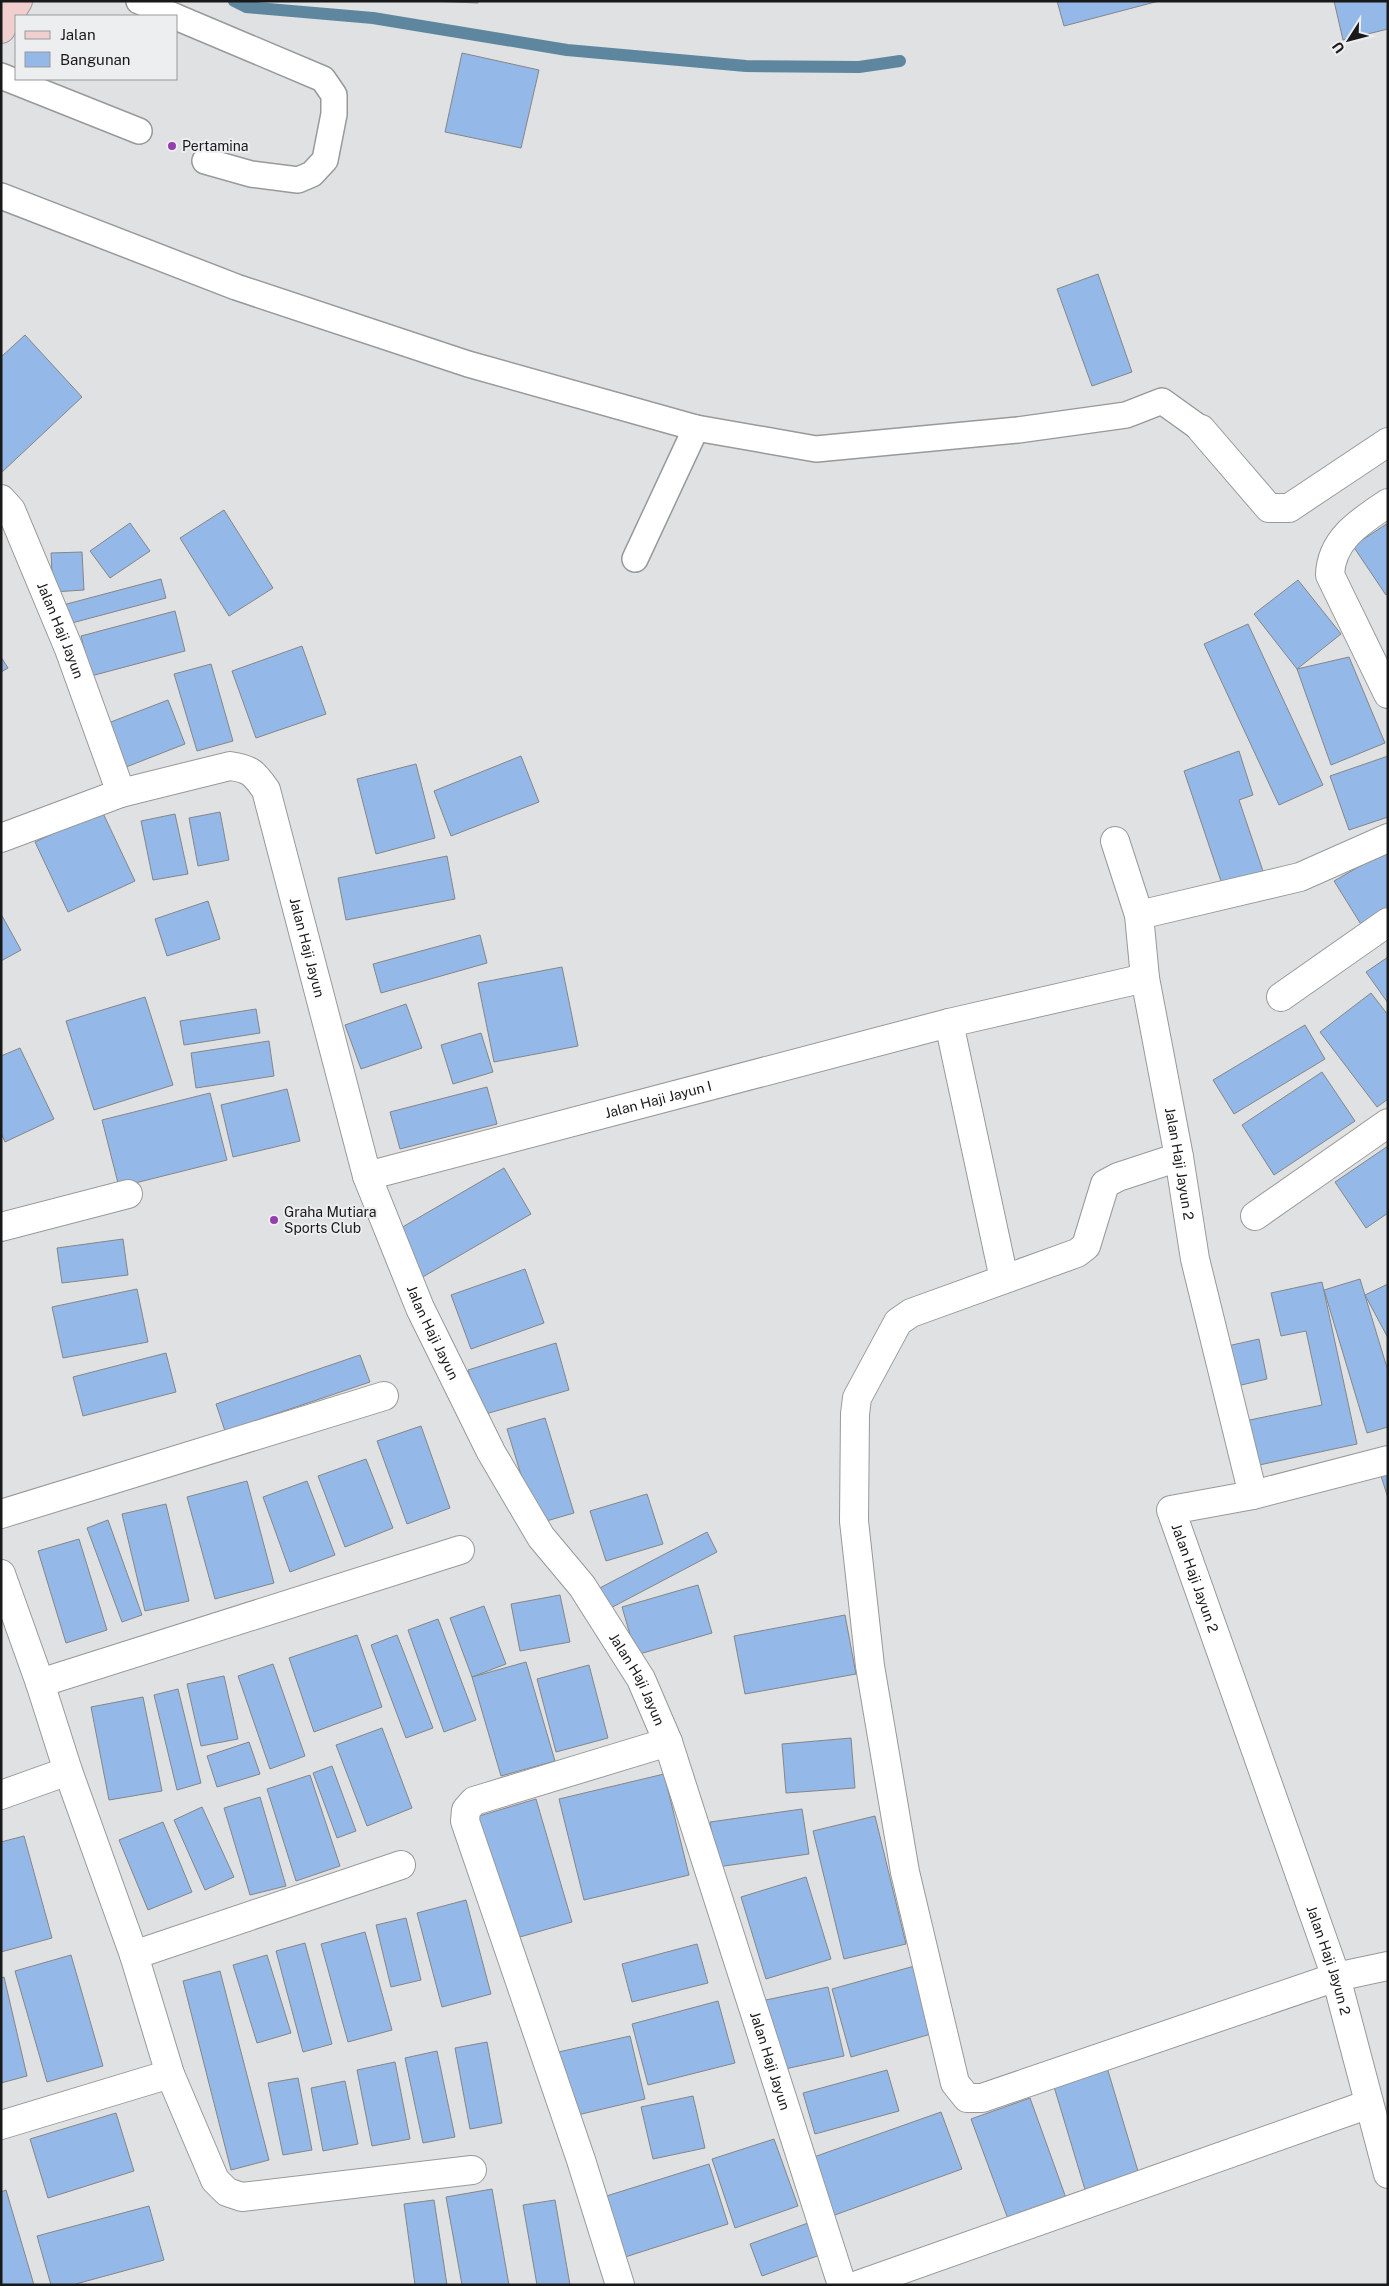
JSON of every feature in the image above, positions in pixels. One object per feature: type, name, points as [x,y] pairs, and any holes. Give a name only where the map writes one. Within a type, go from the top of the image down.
[{"type":"main road","points":[[1,29],[18,1]]},
{"type":"street","points":[[1201,428],[1269,508],[1289,508],[1388,442]]},
{"type":"street","name":"Jalan Haji Jayun","points":[[1,499],[11,510],[69,649],[121,793],[230,766],[246,768],[256,776],[266,790],[367,1176],[420,1308],[491,1452],[541,1537],[582,1586],[641,1679],[668,1742],[842,2285]]},
{"type":"street","points":[[1388,503],[1360,522],[1337,545],[1330,562],[1330,575],[1388,694]]},
{"type":"street","points":[[1,838],[121,793]]},
{"type":"street","points":[[1139,916],[1300,877],[1388,838]]},
{"type":"street","name":"Jalan Haji Jayun 2","points":[[1115,841],[1139,916],[1145,978],[1179,1157],[1194,1259],[1253,1495],[1170,1510],[1336,1977],[1388,2174]]},
{"type":"street","points":[[1281,997],[1388,922]]},
{"type":"street","name":"Jalan Haji Jayun I","points":[[367,1176],[949,1023],[1145,978]]},
{"type":"street","points":[[949,1023],[1004,1279]]},
{"type":"street","points":[[1255,1216],[1388,1123]]},
{"type":"street","points":[[1179,1157],[1118,1177],[1105,1184],[1086,1246],[1077,1253],[911,1313],[898,1322],[857,1398],[855,1414],[854,1521],[870,1666],[905,1872],[955,2084],[967,2098],[982,2098],[1336,1977],[1388,1966]]},
{"type":"street","points":[[1,1228],[128,1194]]},
{"type":"street","points":[[1,1514],[384,1396]]},
{"type":"street","points":[[1253,1495],[1388,1460]]},
{"type":"street","points":[[40,1682],[460,1550]]},
{"type":"street","points":[[1,1574],[40,1682],[68,1771],[134,1955],[170,2074],[215,2180],[227,2192],[242,2197],[472,2170]]},
{"type":"street","points":[[620,2285],[581,2160],[465,1821],[466,1810],[474,1801],[668,1742]]},
{"type":"street","points":[[1,1795],[68,1771]]},
{"type":"street","points":[[134,1955],[401,1865]]},
{"type":"street","points":[[1,2125],[170,2074]]},
{"type":"street","points":[[858,2285],[1369,2104]]},
{"type":"lane","points":[[139,1],[170,15]]},
{"type":"lane","points":[[178,18],[323,79],[334,95],[334,114],[325,160],[312,174],[298,180],[251,174],[205,161]]},
{"type":"lane","points":[[1,76],[139,131]]},
{"type":"lane","points":[[1,196],[236,287],[292,306],[468,364],[696,428],[816,449],[1018,430],[1126,415],[1162,401],[1201,428]]},
{"type":"lane","points":[[635,559],[696,428]]},
{"type":"building","points":[[431,1],[478,1],[478,3]]},
{"type":"building","points":[[1057,1],[1159,1],[1064,26]]},
{"type":"building","points":[[1334,1],[1388,1],[1388,29],[1343,40]]},
{"type":"building","points":[[462,53],[539,70],[521,148],[445,132]]},
{"type":"building","points":[[1098,274],[1132,372],[1092,386],[1057,289]]},
{"type":"building","points":[[25,335],[82,397],[1,473],[1,357]]},
{"type":"building","points":[[224,510],[273,588],[229,616],[180,538]]},
{"type":"building","points":[[130,523],[150,551],[110,578],[90,551]]},
{"type":"building","points":[[1388,523],[1388,593],[1386,595],[1353,546]]},
{"type":"building","points":[[82,552],[84,590],[53,592],[51,553]]},
{"type":"building","points":[[161,579],[166,598],[68,624],[63,605]]},
{"type":"building","points":[[1298,580],[1341,634],[1297,669],[1254,614]]},
{"type":"building","points":[[175,611],[185,651],[91,676],[81,636]]},
{"type":"building","points":[[1248,624],[1323,785],[1279,805],[1204,644]]},
{"type":"building","points":[[302,646],[326,714],[256,738],[232,671]]},
{"type":"building","points":[[1,657],[8,668],[1,672]]},
{"type":"building","points":[[1349,657],[1385,743],[1331,765],[1297,669]]},
{"type":"building","points":[[211,664],[233,741],[197,751],[174,674]]},
{"type":"building","points":[[168,700],[185,744],[121,769],[103,725]]},
{"type":"building","points":[[1239,751],[1253,795],[1239,800],[1265,877],[1224,890],[1184,771]]},
{"type":"building","points":[[521,756],[539,802],[451,836],[434,791]]},
{"type":"building","points":[[1388,756],[1388,817],[1349,830],[1330,776]]},
{"type":"building","points":[[416,764],[435,838],[376,854],[357,779]]},
{"type":"building","points":[[102,811],[135,881],[68,912],[35,842]]},
{"type":"building","points":[[220,812],[229,860],[198,866],[189,818]]},
{"type":"building","points":[[175,814],[188,874],[153,880],[141,821]]},
{"type":"building","points":[[1388,850],[1388,910],[1362,926],[1334,881]]},
{"type":"building","points":[[447,856],[455,899],[346,920],[338,878]]},
{"type":"building","points":[[208,901],[220,939],[167,956],[155,919]]},
{"type":"building","points":[[1,914],[21,950],[1,961]]},
{"type":"building","points":[[480,935],[487,963],[381,993],[373,964]]},
{"type":"building","points":[[1388,957],[1388,1003],[1366,972]]},
{"type":"building","points":[[562,967],[578,1046],[494,1062],[478,983]]},
{"type":"building","points":[[1371,993],[1388,1015],[1388,1099],[1377,1107],[1320,1032]]},
{"type":"building","points":[[145,997],[173,1085],[94,1110],[66,1021]]},
{"type":"building","points":[[406,1004],[422,1048],[361,1069],[345,1025]]},
{"type":"building","points":[[256,1009],[260,1033],[184,1045],[180,1021]]},
{"type":"building","points":[[1305,1025],[1325,1059],[1234,1114],[1213,1080]]},
{"type":"building","points":[[481,1033],[493,1072],[453,1084],[441,1045]]},
{"type":"building","points":[[269,1041],[274,1076],[196,1088],[191,1053]]},
{"type":"building","points":[[20,1048],[54,1119],[5,1142],[1,1133],[1,1056]]},
{"type":"building","points":[[1322,1072],[1355,1121],[1274,1175],[1242,1125]]},
{"type":"building","points":[[487,1087],[497,1124],[400,1149],[390,1112]]},
{"type":"building","points":[[287,1089],[300,1141],[233,1157],[221,1105]]},
{"type":"building","points":[[210,1093],[227,1160],[119,1187],[102,1120]]},
{"type":"building","points":[[1388,1146],[1388,1213],[1366,1228],[1335,1182]]},
{"type":"building","points":[[504,1168],[531,1214],[421,1278],[394,1232]]},
{"type":"building","points":[[123,1239],[128,1275],[62,1283],[57,1248]]},
{"type":"building","points":[[525,1269],[544,1323],[471,1349],[451,1295]]},
{"type":"building","points":[[1360,1279],[1388,1371],[1388,1427],[1367,1433],[1324,1290]]},
{"type":"building","points":[[1322,1282],[1357,1444],[1250,1467],[1240,1422],[1322,1405],[1306,1331],[1281,1336],[1271,1293]]},
{"type":"building","points":[[1388,1284],[1388,1338],[1365,1295]]},
{"type":"building","points":[[137,1289],[148,1342],[63,1358],[52,1307]]},
{"type":"building","points":[[1259,1339],[1267,1379],[1233,1387],[1223,1347]]},
{"type":"building","points":[[556,1343],[569,1390],[482,1415],[468,1370]]},
{"type":"building","points":[[166,1353],[176,1392],[83,1416],[73,1377]]},
{"type":"building","points":[[360,1355],[370,1382],[225,1431],[216,1404]]},
{"type":"building","points":[[545,1418],[574,1513],[536,1524],[507,1429]]},
{"type":"building","points":[[421,1426],[450,1508],[407,1524],[377,1441]]},
{"type":"building","points":[[366,1459],[393,1528],[345,1547],[318,1476]]},
{"type":"building","points":[[1388,1474],[1388,1498],[1381,1476]]},
{"type":"building","points":[[247,1481],[274,1583],[215,1599],[187,1497]]},
{"type":"building","points":[[307,1481],[335,1555],[290,1572],[263,1497]]},
{"type":"building","points":[[647,1494],[663,1544],[606,1561],[590,1511]]},
{"type":"building","points":[[166,1504],[189,1601],[145,1611],[122,1514]]},
{"type":"building","points":[[108,1520],[142,1615],[122,1622],[87,1528]]},
{"type":"building","points":[[707,1532],[717,1552],[605,1611],[594,1591]]},
{"type":"building","points":[[79,1539],[107,1630],[66,1643],[38,1551]]},
{"type":"building","points":[[698,1585],[712,1633],[636,1655],[622,1607]]},
{"type":"building","points":[[560,1595],[570,1642],[520,1651],[511,1604]]},
{"type":"building","points":[[484,1606],[506,1664],[472,1677],[450,1618]]},
{"type":"building","points":[[845,1615],[856,1674],[745,1694],[734,1636]]},
{"type":"building","points":[[438,1619],[476,1720],[444,1732],[408,1630]]},
{"type":"building","points":[[357,1635],[382,1707],[314,1732],[289,1658]]},
{"type":"building","points":[[397,1635],[433,1728],[406,1738],[371,1645]]},
{"type":"building","points":[[526,1662],[555,1761],[501,1776],[472,1677]]},
{"type":"building","points":[[273,1664],[305,1756],[270,1769],[238,1676]]},
{"type":"building","points":[[589,1665],[608,1738],[556,1752],[537,1679]]},
{"type":"building","points":[[224,1676],[238,1739],[201,1746],[187,1684]]},
{"type":"building","points":[[178,1689],[201,1783],[177,1790],[154,1695]]},
{"type":"building","points":[[143,1697],[162,1791],[109,1800],[91,1707]]},
{"type":"building","points":[[382,1728],[412,1808],[367,1826],[336,1745]]},
{"type":"building","points":[[851,1738],[855,1788],[786,1793],[782,1744]]},
{"type":"building","points":[[249,1742],[260,1774],[217,1787],[207,1756]]},
{"type":"building","points":[[332,1766],[356,1831],[337,1838],[313,1773]]},
{"type":"building","points":[[664,1774],[689,1875],[584,1900],[559,1799]]},
{"type":"building","points":[[310,1775],[340,1866],[296,1881],[267,1789]]},
{"type":"building","points":[[260,1797],[286,1886],[250,1895],[224,1808]]},
{"type":"building","points":[[536,1799],[572,1922],[513,1939],[476,1817]]},
{"type":"building","points":[[202,1807],[234,1877],[205,1890],[174,1820]]},
{"type":"building","points":[[802,1809],[809,1854],[717,1867],[710,1822]]},
{"type":"building","points":[[875,1816],[906,1944],[844,1959],[813,1831]]},
{"type":"building","points":[[163,1822],[192,1892],[148,1910],[119,1840]]},
{"type":"building","points":[[24,1836],[52,1938],[1,1952],[1,1842]]},
{"type":"building","points":[[806,1877],[831,1959],[766,1979],[741,1897]]},
{"type":"building","points":[[466,1900],[491,1994],[442,2007],[417,1913]]},
{"type":"building","points":[[406,1918],[421,1980],[391,1987],[376,1925]]},
{"type":"building","points":[[365,1932],[392,2030],[348,2042],[321,1944]]},
{"type":"building","points":[[305,1943],[332,2044],[303,2052],[276,1951]]},
{"type":"building","points":[[697,1944],[708,1983],[632,2002],[622,1964]]},
{"type":"building","points":[[71,1955],[103,2066],[47,2082],[15,1971]]},
{"type":"building","points":[[267,1955],[291,2033],[257,2043],[233,1965]]},
{"type":"building","points":[[918,1965],[938,2032],[851,2057],[832,1989]]},
{"type":"building","points":[[220,1971],[269,2160],[231,2170],[183,1981]]},
{"type":"building","points":[[4,1977],[27,2076],[1,2083],[1,1978]]},
{"type":"building","points":[[828,1987],[844,2056],[776,2071],[761,2001]]},
{"type":"building","points":[[718,2001],[735,2063],[648,2085],[632,2024]]},
{"type":"building","points":[[630,2036],[645,2099],[569,2117],[554,2053]]},
{"type":"building","points":[[487,2042],[502,2123],[470,2129],[455,2048]]},
{"type":"building","points":[[437,2051],[455,2137],[423,2143],[405,2058]]},
{"type":"building","points":[[395,2062],[410,2139],[372,2146],[357,2070]]},
{"type":"building","points":[[1106,2064],[1140,2178],[1086,2193],[1052,2080]]},
{"type":"building","points":[[887,2070],[899,2111],[815,2134],[803,2093]]},
{"type":"building","points":[[298,2078],[312,2150],[283,2155],[268,2083]]},
{"type":"building","points":[[345,2081],[358,2144],[323,2151],[311,2088]]},
{"type":"building","points":[[693,2096],[705,2148],[653,2159],[641,2107]]},
{"type":"building","points":[[1030,2098],[1066,2198],[1008,2219],[971,2119]]},
{"type":"building","points":[[941,2112],[962,2169],[832,2216],[811,2158]]},
{"type":"building","points":[[116,2113],[134,2171],[48,2198],[30,2139]]},
{"type":"building","points":[[774,2139],[798,2206],[735,2228],[712,2159]]},
{"type":"building","points":[[709,2164],[728,2224],[619,2259],[600,2198]]},
{"type":"building","points":[[492,2189],[509,2285],[462,2285],[446,2197]]},
{"type":"building","points":[[6,2190],[34,2285],[1,2285],[1,2192]]},
{"type":"building","points":[[434,2200],[447,2285],[415,2285],[404,2204]]},
{"type":"building","points":[[555,2200],[570,2285],[537,2285],[523,2205]]},
{"type":"building","points":[[149,2206],[164,2260],[72,2285],[51,2285],[37,2236]]},
{"type":"building","points":[[808,2223],[820,2255],[762,2276],[750,2244]]},
{"type":"waterway","points":[[234,1],[246,7],[373,18],[567,50],[746,66],[859,67],[900,61]]},
{"type":"place","name":"Pertamina","points":[[172,146]]},
{"type":"place","name":"Graha Mutiara Sports Club","points":[[274,1220]]}]
